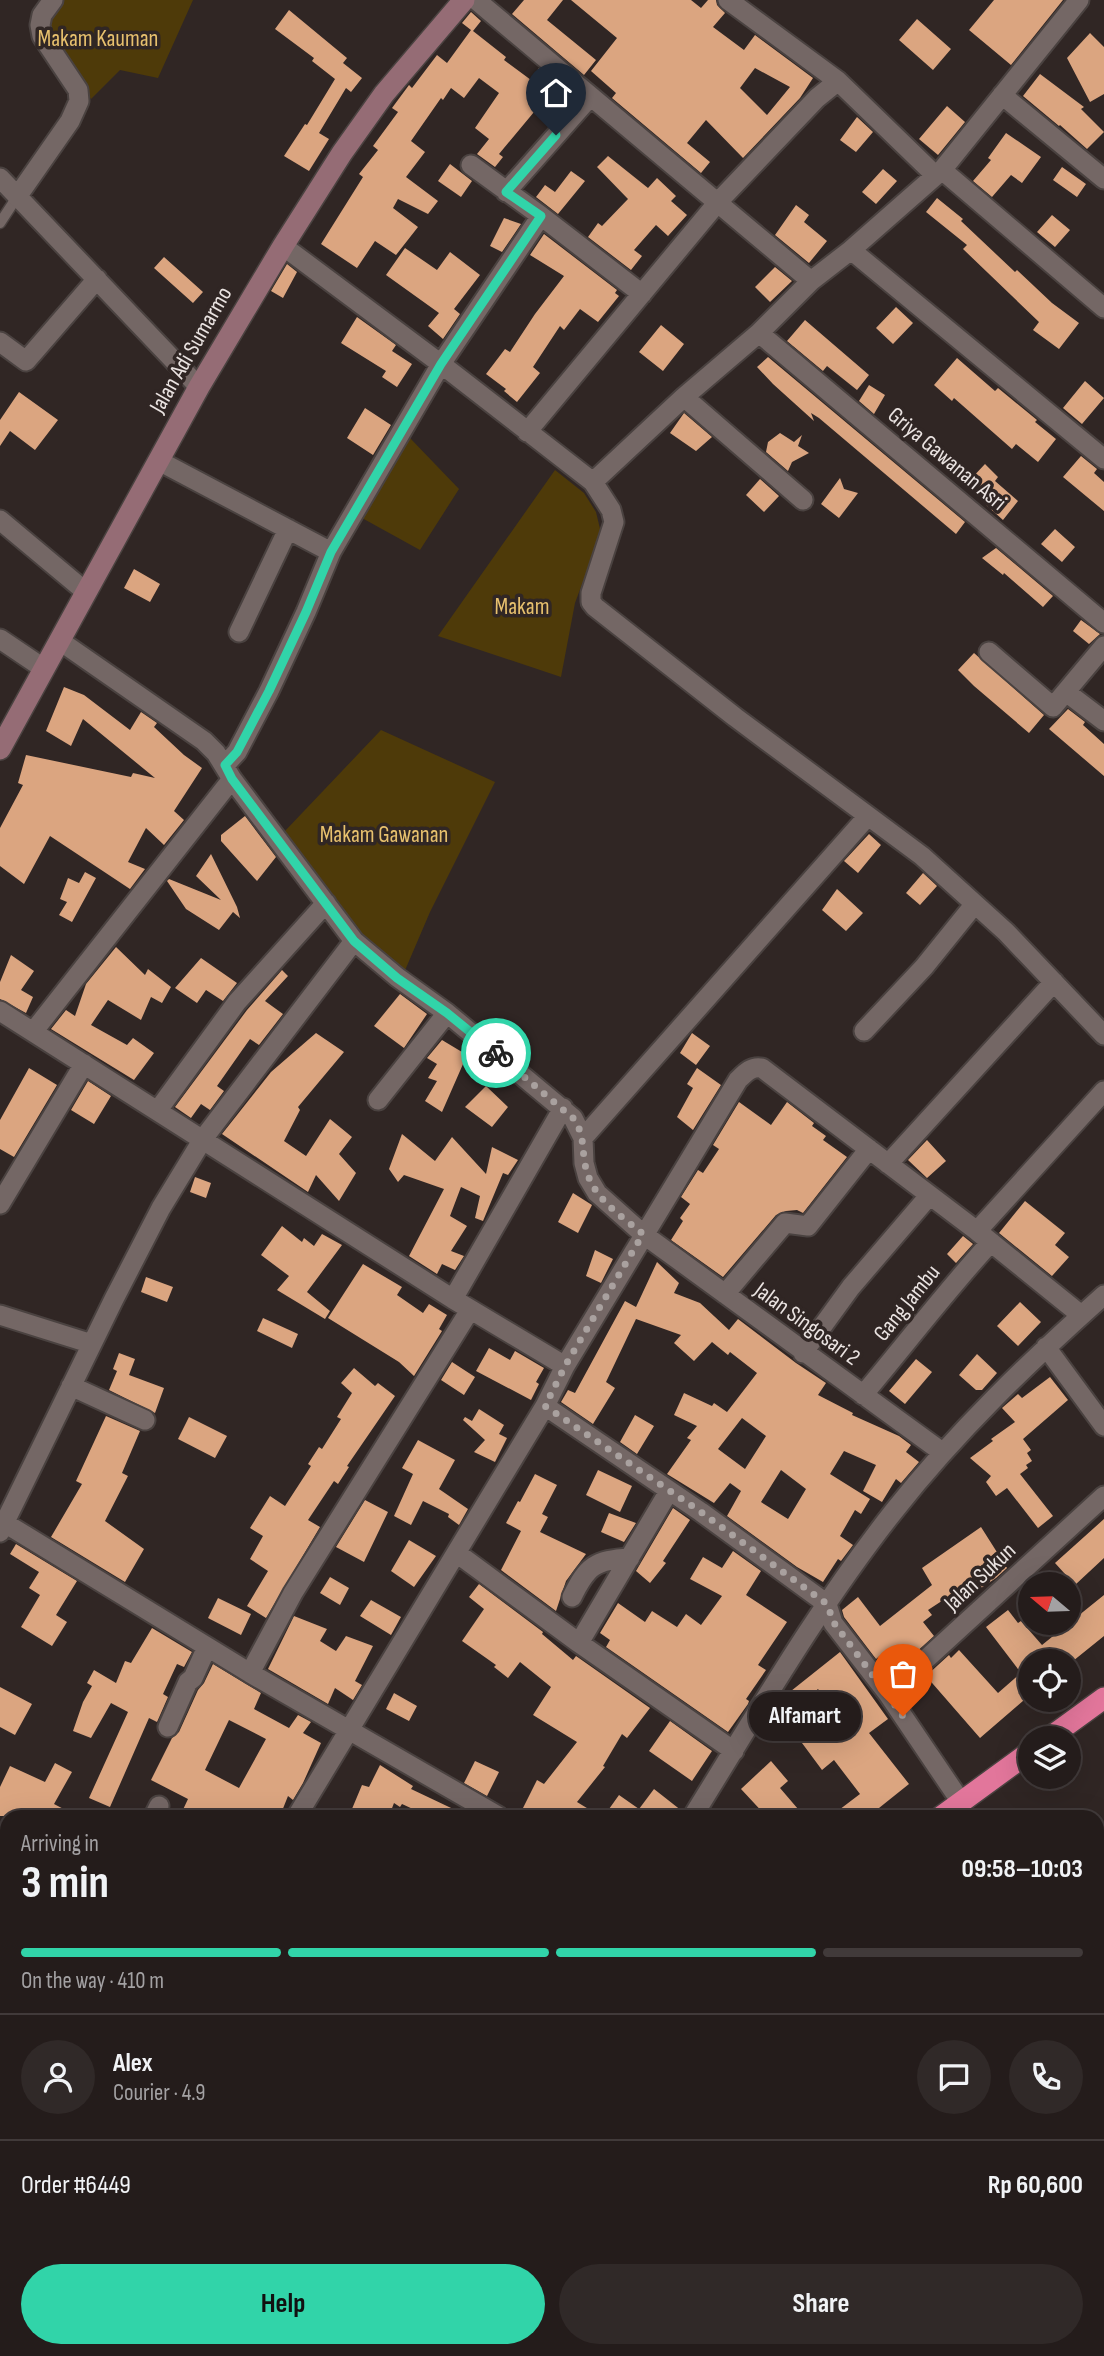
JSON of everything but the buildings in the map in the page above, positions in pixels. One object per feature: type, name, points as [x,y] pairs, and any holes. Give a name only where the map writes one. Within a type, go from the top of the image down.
[{"type":"highway","points":[[1066,1726],[1104,1698]]},
{"type":"highway","points":[[950,1810],[1018,1760]]},
{"type":"main road","name":"Jalan Adi Sumarmo","points":[[0,749],[199,387],[283,246],[342,153],[384,94],[464,0]]},
{"type":"street","points":[[17,197],[70,121],[79,101],[78,90],[42,36],[40,25],[43,15],[53,0]]},
{"type":"street","points":[[476,0],[811,281]]},
{"type":"street","points":[[728,0],[838,81],[938,173],[1104,308]]},
{"type":"street","points":[[593,482],[684,397],[759,333],[811,281],[851,250],[938,173],[1079,0]]},
{"type":"street","points":[[527,432],[718,202],[817,98],[838,81]]},
{"type":"street","points":[[1002,95],[1104,179]]},
{"type":"street","points":[[506,192],[589,97]]},
{"type":"street","points":[[471,165],[642,295]]},
{"type":"street","points":[[0,178],[199,387]]},
{"type":"street","points":[[33,1032],[228,772],[306,612],[331,552],[441,364],[541,216]]},
{"type":"street","points":[[283,246],[593,482],[611,510],[614,522],[590,593],[595,607],[867,817],[922,856],[1006,932],[1104,1035]]},
{"type":"street","points":[[851,250],[1104,459]]},
{"type":"street","points":[[0,342],[26,361],[97,279]]},
{"type":"street","name":"Griya Gawanan Asri","points":[[759,333],[1104,623]]},
{"type":"street","points":[[684,397],[803,500]]},
{"type":"street","points":[[159,461],[331,552]]},
{"type":"street","points":[[0,520],[86,592]]},
{"type":"street","points":[[239,632],[288,529]]},
{"type":"street","points":[[0,639],[43,668]]},
{"type":"street","points":[[60,641],[204,741],[354,941],[563,1108],[580,1127],[583,1138]]},
{"type":"street","points":[[989,652],[1053,707],[1104,646]]},
{"type":"street","points":[[1066,692],[1104,721]]},
{"type":"street","points":[[583,1138],[867,817]]},
{"type":"street","points":[[158,1110],[237,1002],[326,903]]},
{"type":"street","points":[[864,1031],[924,967],[974,905]]},
{"type":"street","points":[[354,941],[203,1139],[162,1208],[2,1525],[349,1729],[466,1809]]},
{"type":"street","points":[[888,1164],[1054,982]]},
{"type":"street","points":[[0,1011],[470,1310],[565,1366]]},
{"type":"street","points":[[378,1100],[447,1013]]},
{"type":"street","points":[[0,1202],[84,1064]]},
{"type":"street","points":[[295,1810],[458,1554],[643,1234],[738,1080],[749,1069],[762,1068],[984,1236],[1081,1315]]},
{"type":"street","name":"Gang Jambu","points":[[863,1395],[931,1313],[984,1236],[1104,1091]]},
{"type":"street","points":[[453,1299],[563,1108]]},
{"type":"street","name":"Jalan Singosari 2","points":[[583,1138],[584,1163],[597,1193],[643,1234],[942,1452]]},
{"type":"street","points":[[725,1294],[785,1223],[808,1226],[869,1149]]},
{"type":"street","points":[[803,1353],[851,1287],[929,1196]]},
{"type":"street","points":[[697,1810],[827,1604],[893,1512],[942,1452],[996,1394],[1104,1294]]},
{"type":"street","points":[[250,1673],[306,1573],[470,1310]]},
{"type":"street","points":[[0,1315],[92,1345]]},
{"type":"street","points":[[1046,1347],[1104,1426]]},
{"type":"street","points":[[71,1386],[145,1420]]},
{"type":"street","points":[[545,1406],[827,1604],[834,1623],[888,1694],[961,1802]]},
{"type":"street","points":[[579,1643],[669,1491]]},
{"type":"street","name":"Jalan Sukun","points":[[888,1694],[1104,1496]]},
{"type":"street","points":[[458,1554],[579,1643],[734,1751]]},
{"type":"street","points":[[572,1597],[583,1576],[594,1565],[610,1559],[630,1558]]},
{"type":"street","points":[[168,1727],[188,1682],[193,1678],[208,1647]]},
{"type":"lane","points":[[0,223],[17,197]]},
{"type":"green space","name":"Makam Kauman","points":[[62,0],[193,0],[158,78],[120,70],[91,99],[48,33],[49,17]]},
{"type":"green space","points":[[409,437],[459,489],[420,550],[362,518]]},
{"type":"green space","name":"Makam","points":[[555,470],[584,493],[596,512],[601,533],[575,603],[561,677],[438,636]]},
{"type":"green space","name":"Makam Gawanan","points":[[381,730],[495,782],[430,912],[403,975],[351,926],[285,831]]},
{"type":"way so far","points":[[496,1053],[573,1118],[580,1127],[584,1163],[597,1193],[643,1234],[565,1366],[545,1406],[701,1512],[827,1604],[834,1623],[903,1716]]},
{"type":"place","name":"Alfamart","points":[[903,1716]]},
{"type":"route","points":[[496,1053],[447,1013],[397,978],[354,941],[232,779],[225,765],[237,752],[269,691],[331,552],[441,364],[541,216],[506,192],[556,135]]}]
